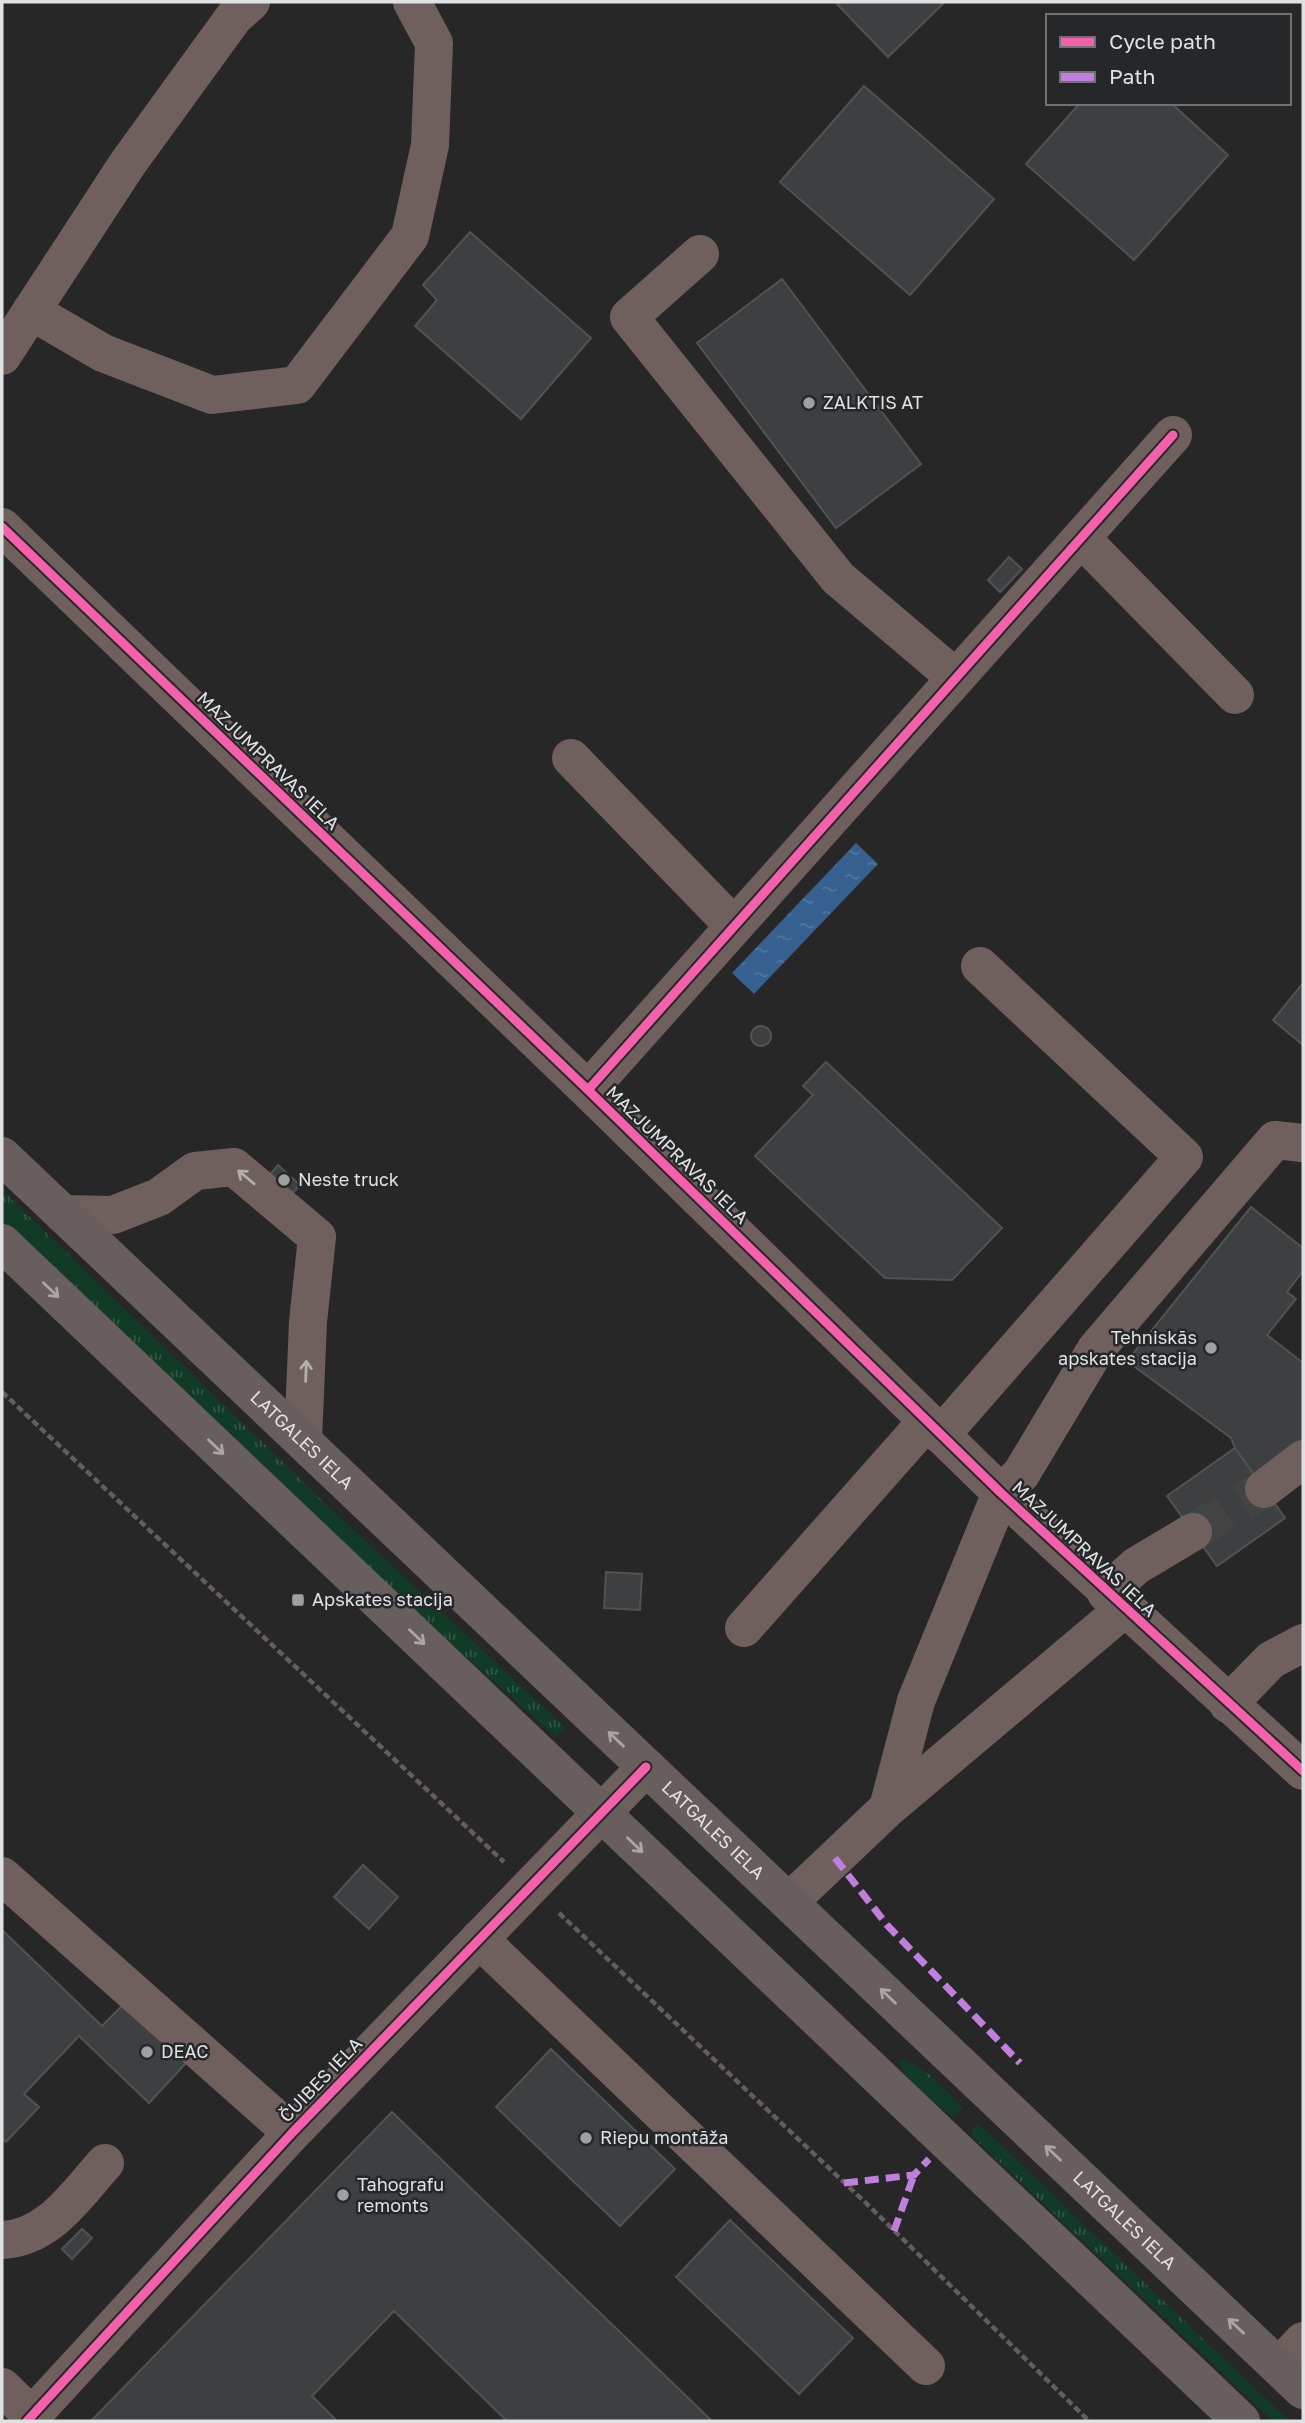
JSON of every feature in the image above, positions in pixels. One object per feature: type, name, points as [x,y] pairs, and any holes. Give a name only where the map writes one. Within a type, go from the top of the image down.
[{"type":"highway","name":"LATGALES IELA","points":[[2,1156],[789,1902],[1295,2366]]},
{"type":"highway","points":[[2,1243],[1241,2421]]},
{"type":"street","points":[[2,356],[128,163],[234,17],[251,2]]},
{"type":"street","points":[[31,311],[103,353],[212,395],[297,385],[410,236],[430,145],[435,43],[412,2]]},
{"type":"street","points":[[700,254],[629,317],[838,578],[956,678]]},
{"type":"street","points":[[588,1090],[1173,435]]},
{"type":"street","name":"MAZJUMPRAVAS IELA","points":[[2,527],[588,1090],[1001,1493],[1115,1601],[1303,1771]]},
{"type":"street","points":[[1081,538],[1236,695]]},
{"type":"street","points":[[571,758],[734,926]]},
{"type":"street","points":[[744,1628],[934,1428],[1184,1157],[980,965]]},
{"type":"street","points":[[888,1808],[916,1701],[1001,1493],[1021,1474],[1096,1349],[1275,1140],[1303,1143]]},
{"type":"street","points":[[64,1214],[113,1215],[159,1197],[195,1171],[234,1167],[317,1237],[308,1322],[303,1440]]},
{"type":"street","points":[[1264,1489],[1303,1459]]},
{"type":"street","points":[[789,1902],[1115,1601],[1136,1566],[1193,1532]]},
{"type":"street","points":[[1228,1704],[1271,1660],[1303,1643]]},
{"type":"street","name":"ČUIBES IELA","points":[[29,2419],[292,2133],[646,1767]]},
{"type":"street","points":[[2,1876],[292,2133]]},
{"type":"street","points":[[479,1939],[926,2366]]},
{"type":"street","points":[[2,2240],[28,2236],[55,2218],[105,2163]]},
{"type":"street","points":[[2,2387],[29,2419]]},
{"type":"green space","points":[[2,1190],[330,1508],[565,1727],[556,1737],[260,1472],[2,1223]]},
{"type":"green space","points":[[904,2059],[930,2075],[963,2108],[954,2118],[907,2077],[900,2061]]},
{"type":"green space","points":[[979,2124],[1290,2421],[1273,2421],[972,2136],[973,2127]]},
{"type":"water","points":[[856,843],[878,864],[754,994],[732,973]]},
{"type":"building","points":[[835,2],[945,2],[888,57]]},
{"type":"building","points":[[864,86],[994,199],[910,295],[780,182]]},
{"type":"building","points":[[1078,105],[1173,105],[1228,155],[1134,260],[1026,164]]},
{"type":"building","points":[[470,232],[591,338],[521,419],[415,326],[437,300],[423,285]]},
{"type":"building","name":"ZALKTIS AT","points":[[782,279],[921,464],[836,528],[697,343]]},
{"type":"building","points":[[1009,557],[1022,569],[1000,592],[988,580]]},
{"type":"building","points":[[1303,983],[1303,1045],[1273,1020]]},
{"type":"building","points":[[761,1026],[768,1029],[771,1036],[768,1043],[761,1046],[754,1043],[751,1036],[754,1029]]},
{"type":"building","points":[[826,1062],[1002,1228],[952,1280],[885,1278],[755,1156],[813,1095],[803,1086]]},
{"type":"building","points":[[278,1165],[300,1185],[291,1195],[269,1176]]},
{"type":"building","name":"Tehniskās apskates stacija","points":[[1251,1207],[1303,1248],[1303,1271],[1287,1292],[1296,1299],[1267,1335],[1303,1363],[1303,1449],[1258,1480],[1231,1438],[1127,1361]]},
{"type":"building","points":[[1235,1448],[1285,1518],[1217,1566],[1167,1496]]},
{"type":"building","points":[[606,1572],[642,1574],[640,1610],[604,1608]]},
{"type":"building","points":[[363,1865],[398,1897],[369,1929],[334,1897]]},
{"type":"building","points":[[2,1930],[102,2026],[126,2002],[188,2061],[149,2103],[79,2036],[24,2094],[39,2107],[6,2142],[2,2139]]},
{"type":"building","name":"Riepu montāža","points":[[551,2049],[675,2169],[620,2226],[496,2107]]},
{"type":"building","points":[[392,2112],[712,2421],[507,2421],[394,2311],[312,2396],[337,2421],[91,2421]]},
{"type":"building","points":[[730,2220],[853,2338],[799,2394],[676,2277]]},
{"type":"building","points":[[82,2229],[92,2238],[72,2259],[62,2249]]},
{"type":"tunnel","points":[[1193,1532],[1264,1489]]},
{"type":"marked path","points":[[835,1858],[887,1925],[1020,2063]]},
{"type":"marked path","points":[[844,2183],[914,2175],[929,2159]]},
{"type":"marked path","points":[[894,2231],[914,2175]]},
{"type":"cycle path","points":[[588,1090],[1173,435]]},
{"type":"cycle path","points":[[2,527],[588,1090],[1001,1493],[1303,1771]]},
{"type":"cycle path","points":[[27,2421],[292,2133],[646,1767]]},
{"type":"place","name":"ZALKTIS AT","points":[[809,403]]},
{"type":"place","name":"Neste truck","points":[[284,1180]]},
{"type":"place","name":"Tehniskās apskates stacija","points":[[1211,1348]]},
{"type":"place","name":"Apskates stacija","points":[[298,1600]]},
{"type":"place","name":"DEAC","points":[[147,2052]]},
{"type":"place","name":"Riepu montāža","points":[[586,2138]]},
{"type":"place","name":"Tahografu remonts","points":[[343,2195]]}]
